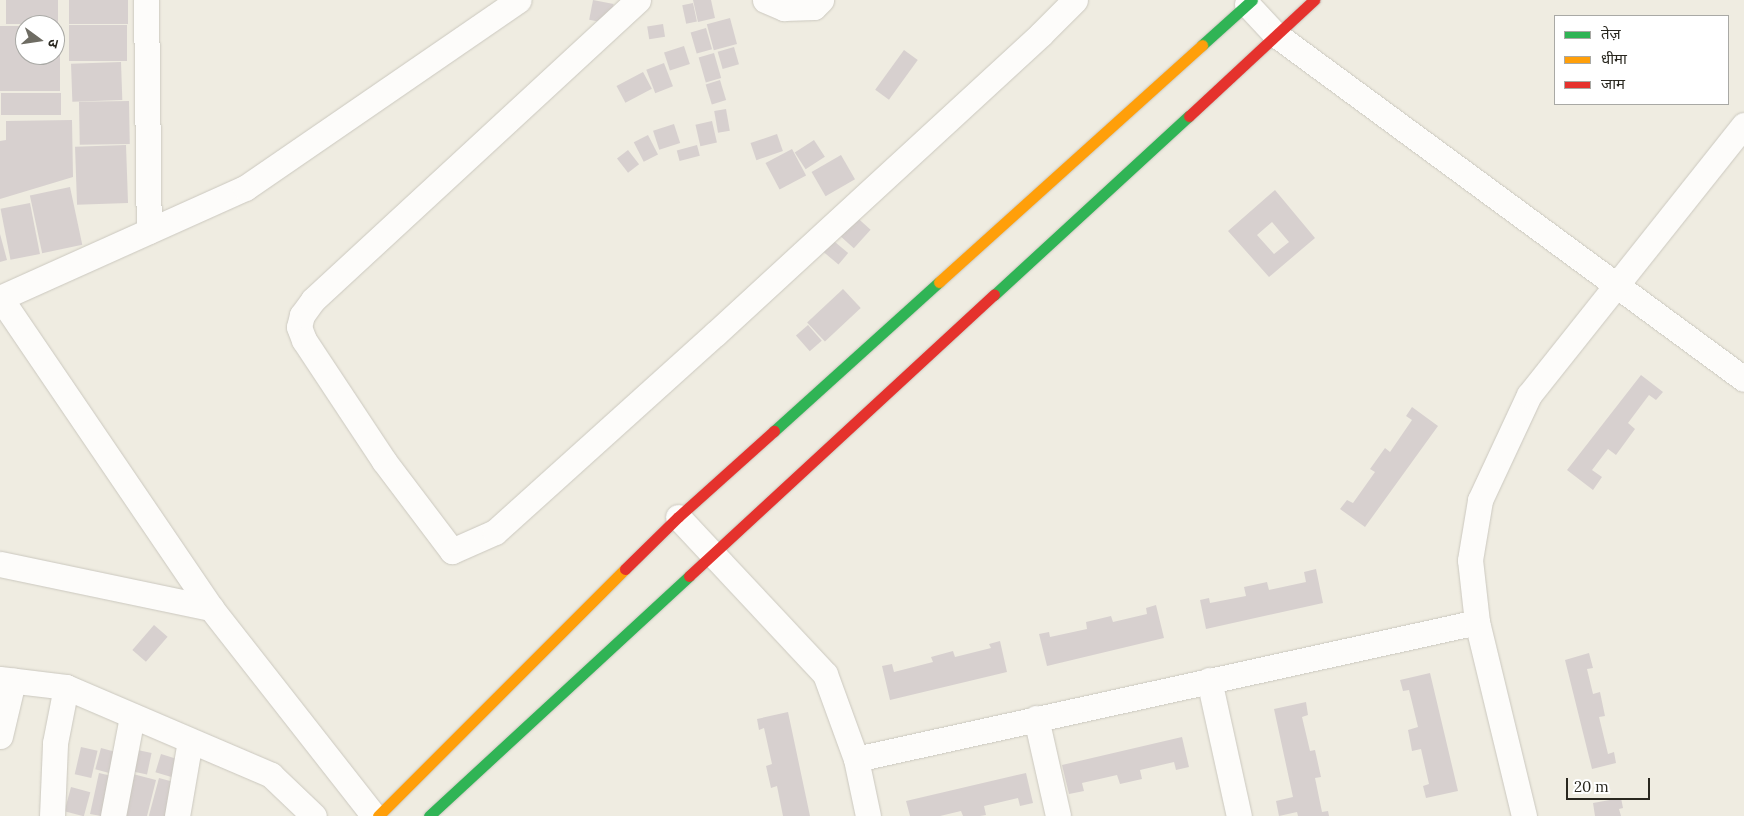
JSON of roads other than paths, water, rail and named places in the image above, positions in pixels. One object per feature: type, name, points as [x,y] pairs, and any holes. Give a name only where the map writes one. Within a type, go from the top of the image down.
[{"type":"main road","points":[[429,816],[713,552],[1314,0]]},
{"type":"main road","points":[[376,816],[678,516],[1250,2]]},
{"type":"street","points":[[146,0],[149,231]]},
{"type":"street","points":[[376,816],[211,608],[0,298],[245,188],[519,0]]},
{"type":"street","points":[[638,0],[312,300],[302,315],[299,327],[304,340],[384,461],[452,551],[495,532],[729,321],[1034,41],[1075,0]]},
{"type":"street","points":[[765,0],[784,8],[814,7],[821,0]]},
{"type":"street","points":[[1250,2],[1275,34],[1744,379]]},
{"type":"street","points":[[1524,816],[1477,622],[1470,560],[1480,500],[1529,395],[1744,125]]},
{"type":"street","points":[[678,516],[825,674],[856,759],[868,816]]},
{"type":"street","points":[[0,564],[211,608]]},
{"type":"street","points":[[856,759],[1477,622]]},
{"type":"street","points":[[0,736],[6,680],[66,687],[271,775],[299,811]]},
{"type":"street","points":[[1209,680],[1239,816]]},
{"type":"street","points":[[52,816],[56,743],[66,687]]},
{"type":"street","points":[[113,816],[132,716]]},
{"type":"street","points":[[1036,718],[1058,816]]},
{"type":"street","points":[[177,816],[190,740]]}]
